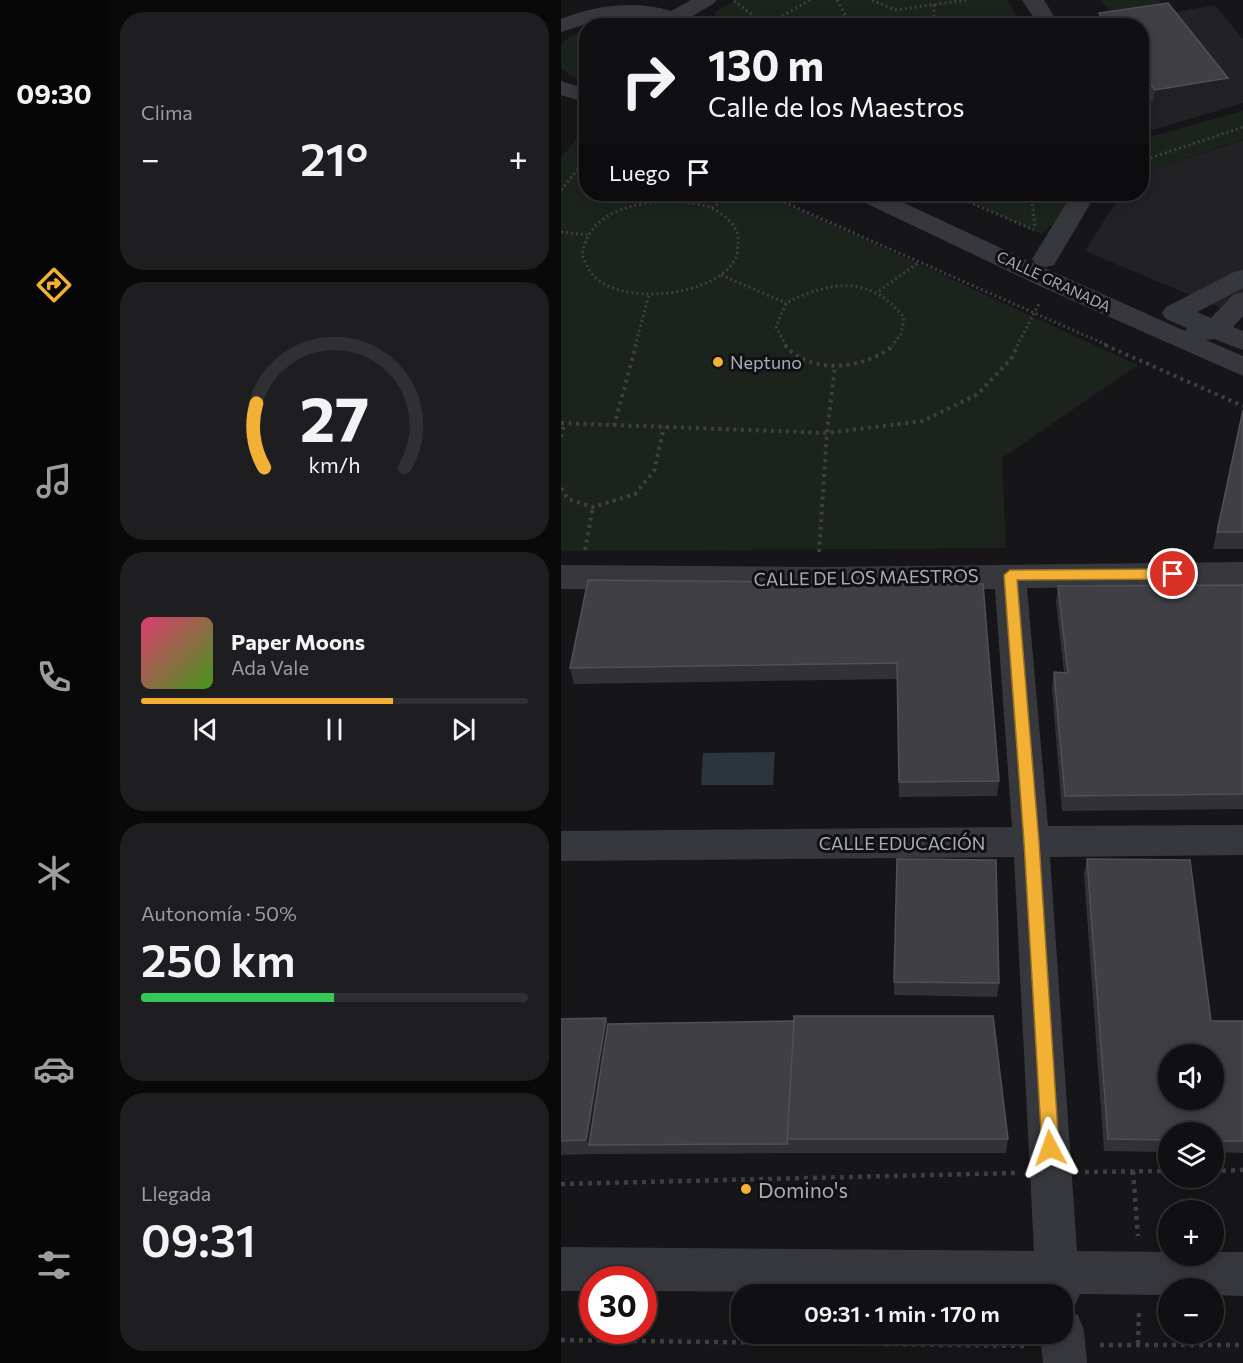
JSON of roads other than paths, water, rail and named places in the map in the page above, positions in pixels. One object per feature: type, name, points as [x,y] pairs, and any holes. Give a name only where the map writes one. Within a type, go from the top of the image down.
[{"type":"street","points":[[575,0],[612,11]]},
{"type":"street","points":[[686,18],[706,0]]},
{"type":"street","points":[[1033,0],[1045,18]]},
{"type":"street","points":[[581,18],[612,11],[640,11],[666,18]]},
{"type":"street","points":[[561,26],[579,19]]},
{"type":"street","name":"CALLE GRANADA","points":[[887,201],[1047,253],[1145,323],[1211,340],[1243,341]]},
{"type":"street","name":"CALLE GRANADA","points":[[917,201],[1047,253],[1175,313],[1243,367]]},
{"type":"street","points":[[1047,253],[1080,201]]},
{"type":"street","points":[[1175,313],[1243,278]]},
{"type":"street","points":[[1243,300],[1211,340],[1243,383]]},
{"type":"street","name":"CALLE DE LOS MAESTROS","points":[[570,577],[817,579],[1243,574]]},
{"type":"street","points":[[1010,575],[1031,842],[1057,1284]]},
{"type":"street","name":"CALLE EDUCACIÓN","points":[[561,846],[1243,840]]},
{"type":"street","points":[[561,1269],[1057,1284],[1243,1274]]},
{"type":"place","name":"Neptuno","points":[[718,362]]},
{"type":"place","name":"Domino's","points":[[746,1189]]}]
